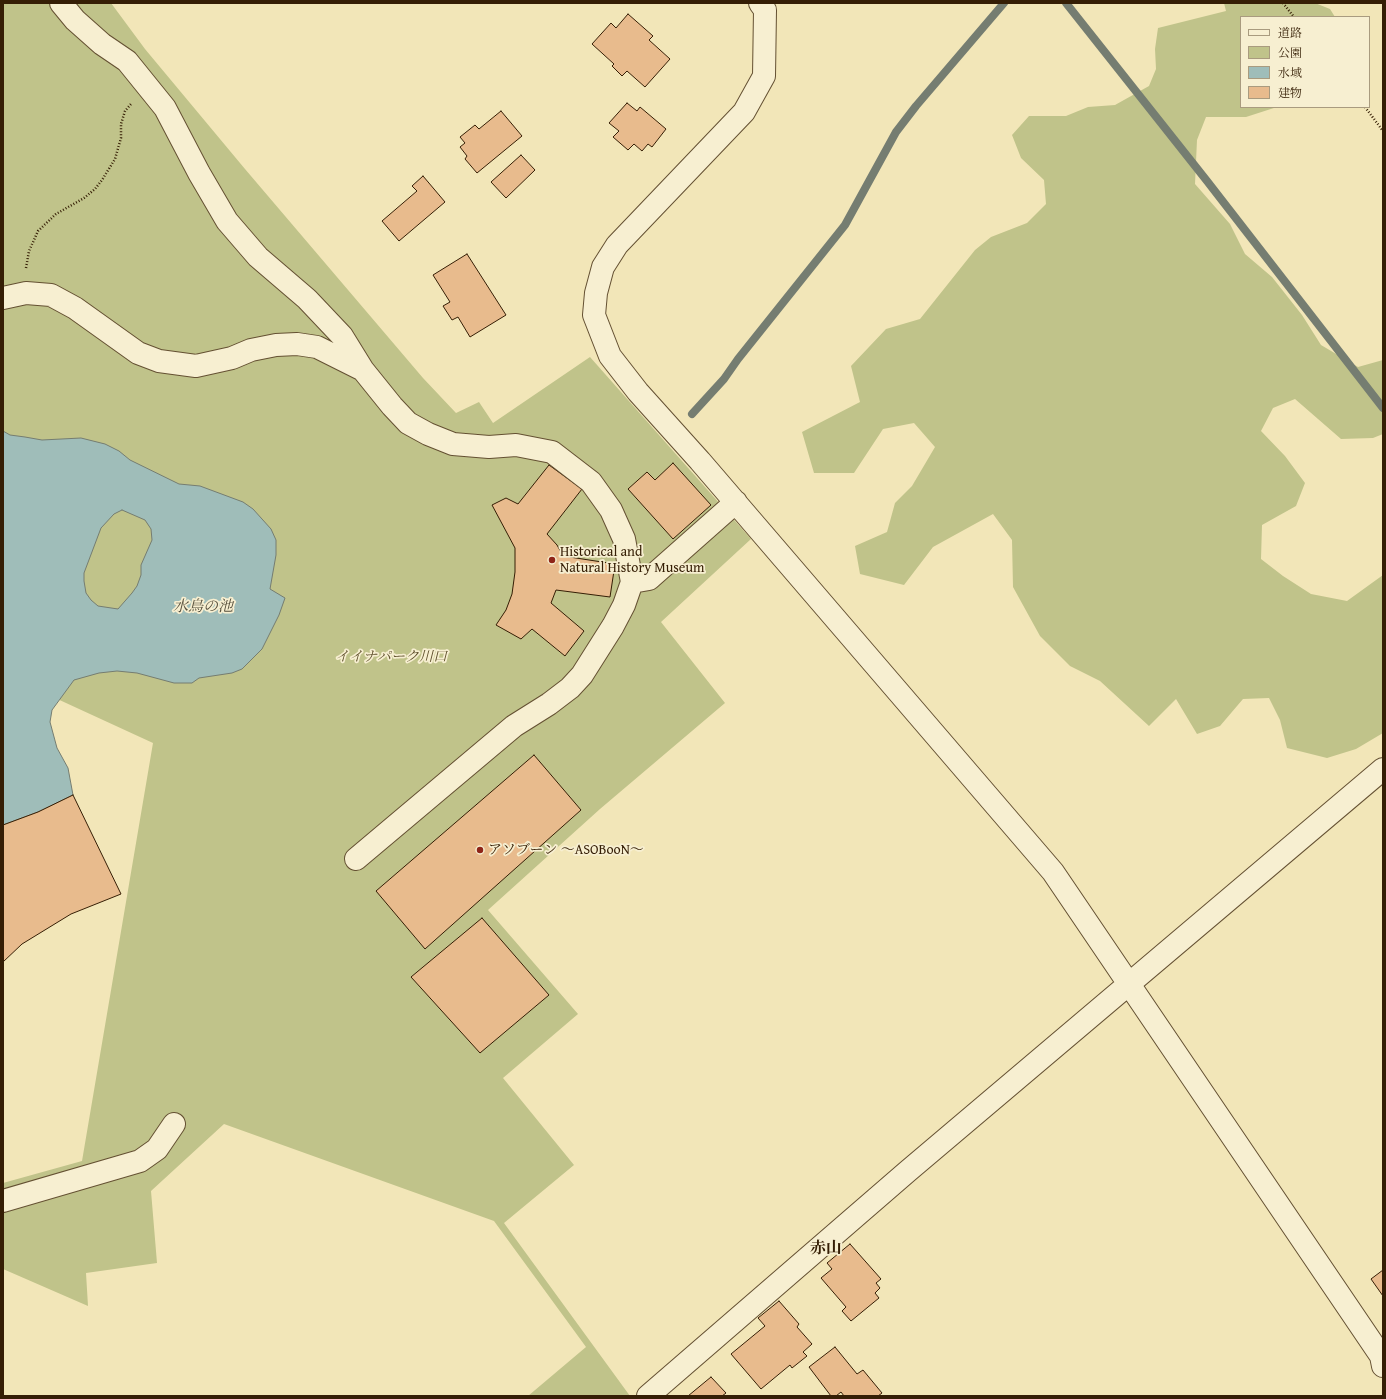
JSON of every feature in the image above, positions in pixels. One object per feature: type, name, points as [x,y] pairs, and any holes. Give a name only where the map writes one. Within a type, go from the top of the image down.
[{"type":"street","points":[[61,3],[75,20],[102,44],[127,61],[165,108],[199,173],[227,221],[258,257],[307,299],[342,336],[363,370],[408,423],[428,434],[453,444],[489,447],[516,445],[552,452],[591,482],[610,510],[624,539],[632,582],[624,604],[613,626],[582,675],[570,688],[549,704],[514,726],[356,859]]},
{"type":"street","points":[[760,3],[765,10],[764,76],[744,112],[617,245],[603,267],[596,292],[594,315],[610,356],[638,392],[736,502],[1053,872],[1128,985],[1381,1356],[1383,1366]]},
{"type":"street","points":[[3,298],[26,293],[51,295],[75,308],[138,353],[159,361],[196,366],[232,358],[263,347],[297,344],[316,347],[363,370]]},
{"type":"street","points":[[632,582],[649,579],[736,502]]},
{"type":"street","points":[[648,1396],[908,1171],[1383,769]]},
{"type":"street","points":[[3,1201],[140,1161],[157,1149],[174,1124]]},
{"type":"path","points":[[1282,3],[1293,16]]},
{"type":"path","points":[[26,293],[26,264],[29,251],[38,231],[56,214],[84,198],[95,189],[115,159],[125,111],[147,87]]},
{"type":"path","points":[[1366,108],[1383,131]]},
{"type":"green space","name":"イイナパーク川口","points":[[3,3],[111,3],[145,49],[245,169],[423,378],[456,413],[479,402],[493,423],[590,357],[751,539],[661,622],[725,703],[600,809],[488,910],[578,1014],[503,1078],[574,1165],[504,1223],[630,1396],[528,1396],[586,1347],[494,1221],[224,1124],[151,1191],[157,1263],[86,1273],[88,1306],[3,1269],[3,1183],[82,1161],[153,743],[3,674]]},
{"type":"green space","points":[[1224,3],[1315,3],[1330,9],[1334,16],[1240,16],[1240,108],[1274,108],[1246,117],[1206,117],[1197,140],[1195,184],[1230,224],[1245,254],[1272,277],[1302,315],[1321,345],[1358,367],[1383,360],[1383,434],[1373,438],[1341,439],[1295,399],[1273,408],[1261,431],[1285,456],[1305,483],[1296,506],[1262,525],[1261,559],[1283,576],[1311,594],[1347,601],[1383,575],[1383,733],[1356,749],[1327,758],[1287,748],[1280,720],[1269,698],[1243,699],[1220,726],[1197,734],[1176,699],[1149,726],[1100,681],[1070,666],[1040,636],[1013,587],[1012,540],[993,514],[933,547],[904,585],[860,574],[855,546],[887,532],[895,503],[912,486],[935,447],[914,423],[883,429],[854,473],[814,473],[802,432],[860,402],[851,366],[886,329],[920,319],[975,250],[991,237],[1027,223],[1046,204],[1044,180],[1021,158],[1012,135],[1029,116],[1066,116],[1088,107],[1115,105],[1149,86],[1156,69],[1155,49],[1158,28],[1226,11]]},
{"type":"water","name":"水鳥の池","points":[[3,431],[10,435],[42,440],[81,438],[105,444],[119,451],[130,460],[179,484],[200,486],[243,502],[253,509],[271,529],[276,540],[276,555],[270,589],[285,598],[279,615],[262,649],[242,669],[232,673],[199,678],[192,683],[174,683],[137,673],[117,671],[99,673],[74,680],[52,710],[50,722],[57,748],[68,768],[73,795],[38,812],[3,825]],"holes":[[[122,510],[145,520],[151,529],[152,540],[141,565],[141,575],[137,586],[118,609],[98,606],[86,593],[84,573],[101,528],[114,514]]]},
{"type":"building","points":[[628,14],[653,36],[649,40],[670,59],[645,87],[627,71],[622,76],[612,66],[614,64],[592,44],[611,23],[616,28]]},
{"type":"building","points":[[627,103],[637,111],[640,107],[666,129],[652,147],[648,144],[642,151],[634,144],[628,150],[613,137],[619,131],[609,123]]},
{"type":"building","points":[[501,111],[522,136],[477,173],[465,159],[467,156],[460,147],[465,143],[460,137],[475,125],[479,129]]},
{"type":"building","points":[[521,155],[535,170],[506,198],[491,182]]},
{"type":"building","points":[[423,176],[445,202],[399,241],[382,221],[417,191],[412,186]]},
{"type":"building","points":[[467,254],[506,315],[470,337],[458,317],[452,320],[443,306],[450,302],[433,275]]},
{"type":"building","points":[[673,463],[711,505],[673,539],[628,489],[647,472],[655,480]]},
{"type":"building","name":"Historical and Natural History Museum","points":[[549,465],[582,489],[547,534],[557,545],[563,556],[615,564],[610,597],[556,590],[551,603],[584,631],[565,656],[532,629],[521,639],[496,625],[506,610],[512,594],[515,572],[515,548],[492,505],[506,498],[518,504]]},
{"type":"building","name":"アソブーン ～ASOBooN～","points":[[534,755],[581,810],[425,949],[376,891]]},
{"type":"building","points":[[73,795],[121,894],[71,914],[22,944],[3,962],[3,825],[38,812]]},
{"type":"building","points":[[482,918],[549,995],[480,1053],[411,977]]},
{"type":"building","points":[[850,1244],[881,1279],[876,1283],[880,1288],[875,1293],[879,1298],[851,1321],[842,1311],[846,1307],[821,1278],[832,1269],[827,1263]]},
{"type":"building","points":[[1383,1270],[1383,1296],[1371,1279]]},
{"type":"building","points":[[779,1301],[799,1324],[797,1327],[812,1344],[803,1352],[807,1356],[792,1368],[790,1365],[761,1389],[731,1354],[765,1326],[758,1318]]},
{"type":"building","points":[[835,1347],[857,1374],[863,1370],[882,1393],[878,1396],[844,1396],[841,1392],[836,1396],[831,1396],[809,1367]]},
{"type":"building","points":[[711,1377],[726,1393],[722,1396],[688,1396]]},
{"type":"waterway","points":[[692,414],[724,379],[738,359],[845,225],[896,132],[916,106],[1004,3]]},
{"type":"waterway","points":[[1066,3],[1207,181],[1383,408]]},
{"type":"place","name":"Historical and Natural History Museum","points":[[552,560]]},
{"type":"place","name":"アソブーン ～ASOBooN～","points":[[480,850]]},
{"type":"district","name":"赤山","points":[[826,1249]]}]
